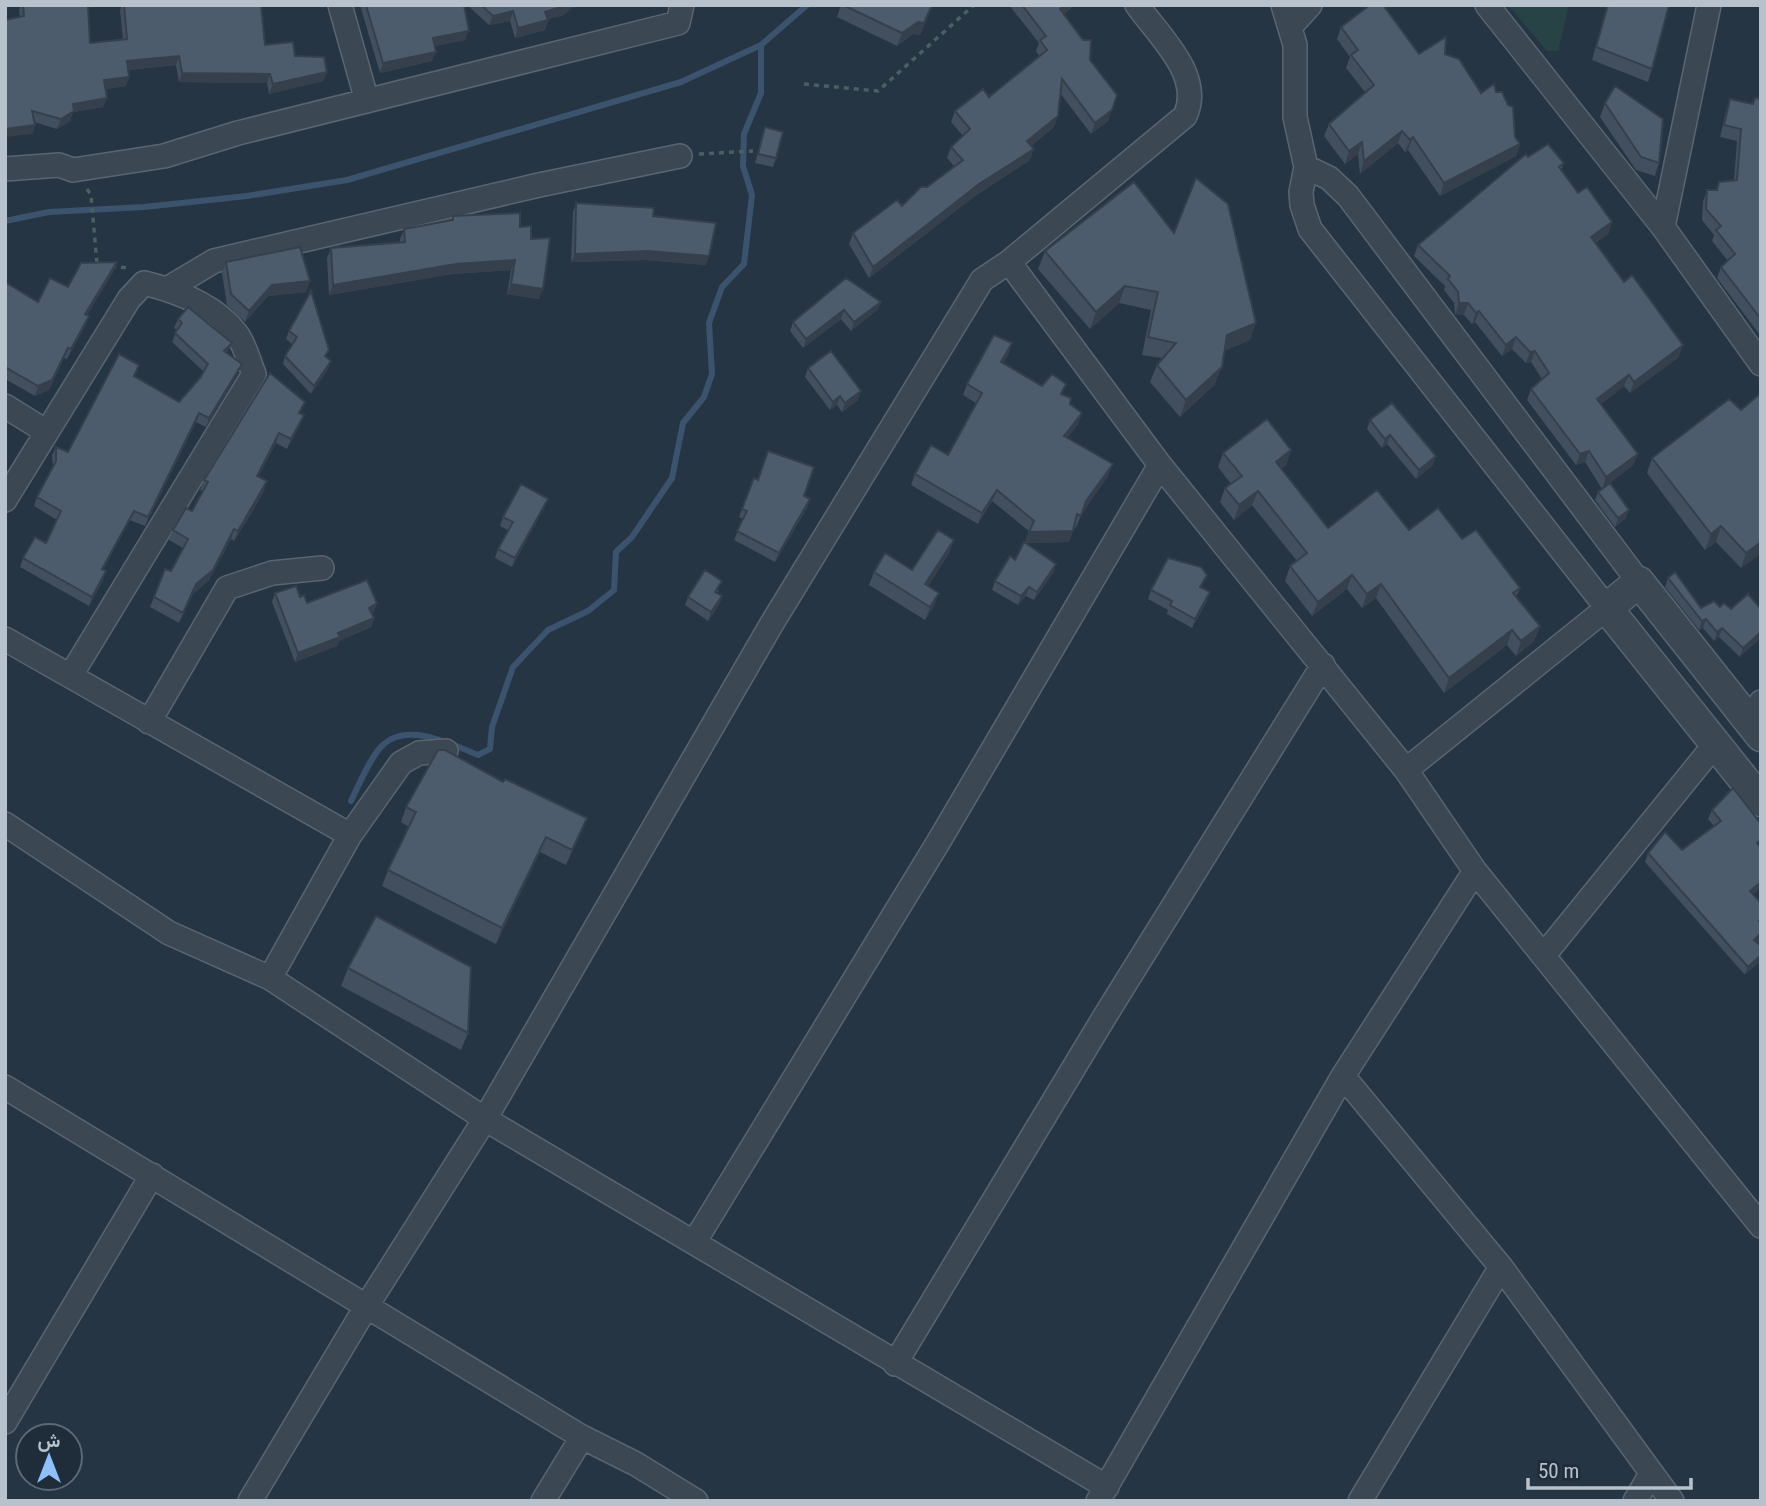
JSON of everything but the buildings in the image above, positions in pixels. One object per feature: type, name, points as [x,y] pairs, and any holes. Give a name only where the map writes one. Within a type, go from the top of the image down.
[{"type":"street","points":[[340,5],[367,101]]},
{"type":"street","points":[[5,169],[59,165],[73,170],[164,156],[238,133],[678,23],[682,5]]},
{"type":"street","points":[[250,1501],[366,1307],[485,1119],[771,625],[982,280],[1009,262],[1185,116],[1190,106],[1190,84],[1138,5]]},
{"type":"street","points":[[1310,5],[1287,16],[1295,45],[1295,117],[1306,167],[1301,192],[1310,229],[1761,801]]},
{"type":"street","points":[[1487,5],[1663,227],[1761,364]]},
{"type":"street","points":[[1663,227],[1709,5]]},
{"type":"street","points":[[167,289],[214,261],[539,185],[680,156]]},
{"type":"street","points":[[1306,167],[1329,178],[1348,196],[1639,582],[1756,719]]},
{"type":"street","points":[[1009,262],[1160,465],[1406,770],[1475,871],[1761,1226]]},
{"type":"street","points":[[5,500],[129,299],[144,284],[167,289],[207,308],[237,334],[254,374],[71,675]]},
{"type":"street","points":[[5,406],[47,432]]},
{"type":"street","points":[[695,1241],[939,841],[1160,465]]},
{"type":"street","points":[[149,722],[227,588],[271,573],[322,568]]},
{"type":"street","points":[[1406,770],[1639,582]]},
{"type":"street","points":[[5,639],[350,835]]},
{"type":"street","points":[[895,1364],[1105,1016],[1324,665]]},
{"type":"street","points":[[1544,955],[1716,743]]},
{"type":"street","points":[[270,978],[350,835],[401,763],[419,753],[446,751]]},
{"type":"street","points":[[5,824],[169,933],[270,978],[485,1119],[695,1241],[1102,1494],[1343,1076],[1475,871]]},
{"type":"street","points":[[1343,1076],[1501,1267],[1672,1501]]},
{"type":"street","points":[[5,1087],[582,1437],[636,1464],[696,1501]]},
{"type":"street","points":[[5,1422],[152,1175]]},
{"type":"street","points":[[1360,1501],[1501,1267]]},
{"type":"street","points":[[543,1501],[582,1437]]},
{"type":"street","points":[[1635,1501],[1651,1474]]},
{"type":"path","points":[[804,84],[878,91],[974,5]]},
{"type":"path","points":[[714,152],[753,151]]},
{"type":"path","points":[[91,195],[97,264],[128,267],[144,284]]},
{"type":"green space","points":[[1508,5],[1569,5],[1558,51],[1547,51]]},
{"type":"waterway","points":[[5,221],[49,212],[144,207],[247,196],[347,180],[681,82],[761,45],[807,5]]},
{"type":"waterway","points":[[351,801],[379,748],[394,738],[418,735],[444,741],[478,755],[490,749],[492,727],[513,667],[548,630],[588,611],[614,590],[616,552],[632,537],[672,478],[683,423],[704,397],[712,374],[709,323],[722,287],[744,264],[752,195],[743,166],[744,134],[761,93],[761,45]]}]
